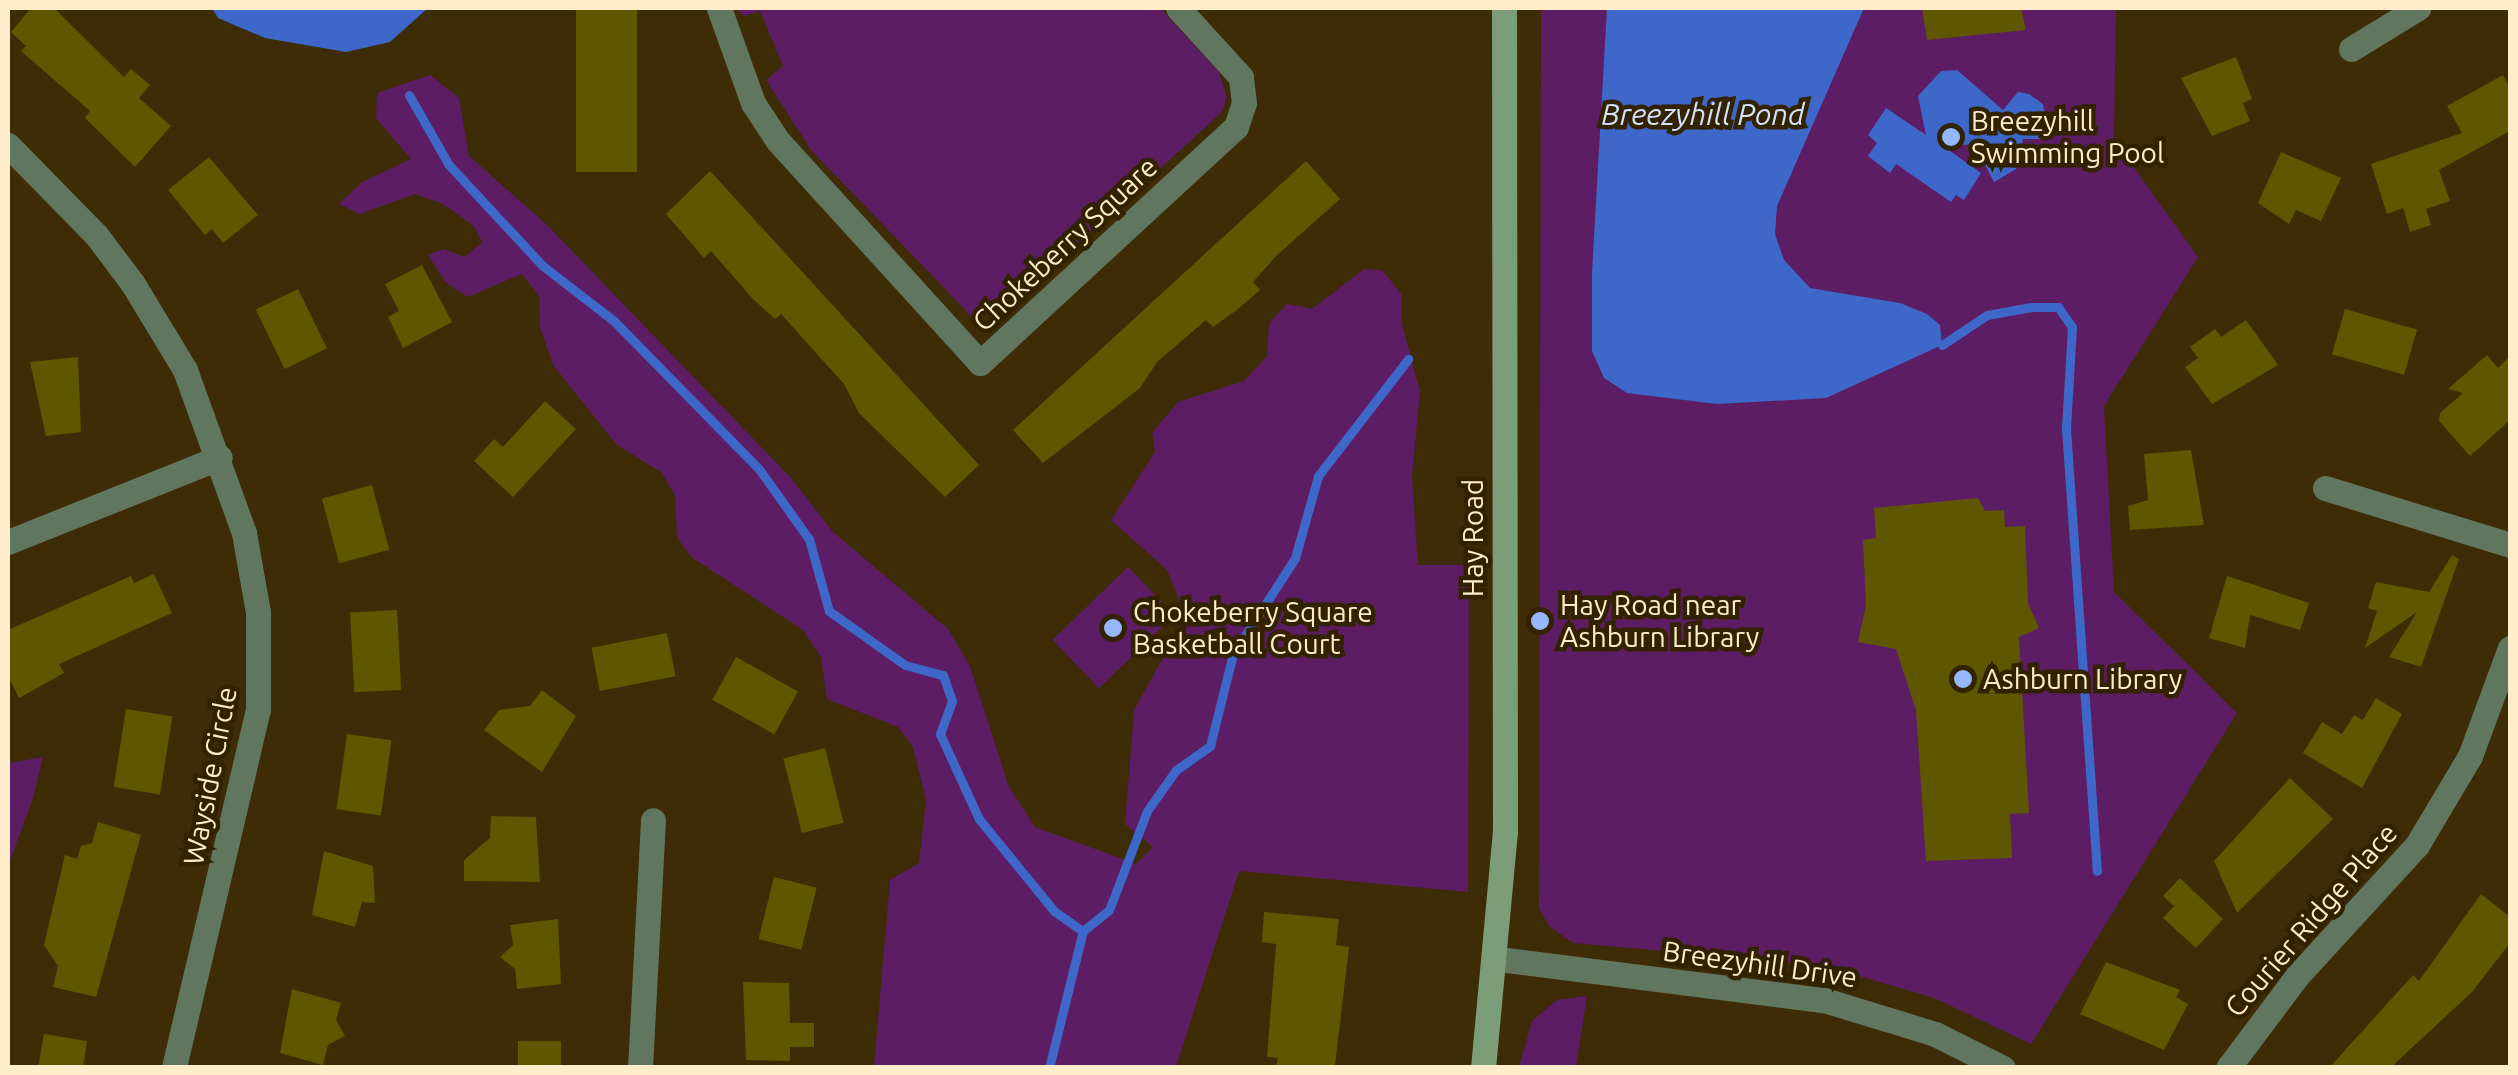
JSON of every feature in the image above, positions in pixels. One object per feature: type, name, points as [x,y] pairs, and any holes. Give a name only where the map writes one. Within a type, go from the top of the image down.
[{"type":"street","name":"Chokeberry Square","points":[[719,8],[753,103],[771,131],[980,363],[1236,127],[1244,103],[1241,78],[1178,8]]},
{"type":"street","name":"Hay Road","points":[[1483,1068],[1498,960],[1505,832],[1504,8]]},
{"type":"street","points":[[2351,48],[2418,8]]},
{"type":"street","name":"Wayside Circle","points":[[8,144],[97,236],[133,284],[185,370],[220,456],[244,533],[258,612],[258,708],[174,1068]]},
{"type":"street","points":[[8,542],[220,456]]},
{"type":"street","points":[[2325,488],[2510,545]]},
{"type":"street","name":"Courier Ridge Place","points":[[2228,1068],[2297,976],[2417,845],[2470,756],[2510,648]]},
{"type":"street","points":[[640,1068],[653,820]]},
{"type":"street","name":"Breezyhill Drive","points":[[1498,960],[1824,1000],[1935,1034],[2004,1068]]},
{"type":"shaded area","points":[[736,8],[1160,8],[1219,72],[1227,98],[1222,112],[1002,313],[972,317],[811,150],[766,80],[783,66],[760,11],[744,16]]},
{"type":"shaded area","points":[[1541,8],[2116,8],[2114,140],[2198,257],[2104,406],[2114,592],[2237,713],[2031,1044],[1934,998],[1866,978],[1780,961],[1573,943],[1549,926],[1539,908]]},
{"type":"shaded area","points":[[430,75],[459,98],[469,156],[546,224],[790,477],[833,532],[948,629],[970,666],[1009,787],[1035,827],[1136,864],[1153,847],[1125,824],[1134,710],[1186,616],[1167,570],[1111,520],[1155,452],[1152,433],[1178,402],[1244,381],[1267,356],[1269,323],[1287,304],[1312,309],[1364,269],[1382,270],[1402,295],[1402,324],[1420,391],[1412,477],[1418,565],[1469,565],[1468,892],[1239,871],[1176,1067],[874,1067],[890,880],[919,863],[926,800],[913,747],[898,727],[827,699],[821,657],[803,630],[691,557],[677,537],[675,496],[662,473],[616,444],[553,365],[540,328],[539,296],[522,274],[468,297],[445,282],[428,255],[443,249],[465,257],[482,242],[474,226],[443,204],[415,194],[360,214],[339,204],[362,182],[411,159],[376,118],[377,93]]},
{"type":"shaded area","name":"Chokeberry Square Basketball Court","points":[[1128,567],[1175,615],[1099,688],[1052,640]]},
{"type":"shaded area","points":[[43,757],[33,798],[8,866],[8,763]]},
{"type":"shaded area","points":[[1587,996],[1576,1067],[1519,1067],[1532,1021],[1557,1000]]},
{"type":"water","points":[[212,8],[428,8],[390,42],[346,52],[265,38],[218,18]]},
{"type":"water","name":"Breezyhill Pond","points":[[1607,8],[1864,8],[1777,206],[1775,234],[1784,260],[1810,288],[1900,303],[1927,314],[1940,325],[1942,345],[1826,398],[1717,404],[1627,393],[1604,378],[1592,351],[1592,273]]},
{"type":"water","name":"Breezyhill Swimming Pool","points":[[1957,70],[2003,110],[2018,92],[2029,94],[2043,104],[2048,130],[2046,139],[2023,139],[2016,169],[1994,182],[1974,144],[1953,146],[1950,151],[1981,173],[1964,200],[1956,195],[1951,202],[1896,164],[1890,173],[1868,156],[1877,143],[1868,135],[1886,108],[1926,135],[1918,96],[1941,71]]},
{"type":"building","points":[[31,8],[54,8],[124,77],[131,69],[150,85],[139,98],[171,126],[135,167],[85,118],[90,111],[21,51],[26,46],[11,32]]},
{"type":"building","points":[[576,8],[637,8],[637,172],[576,172]]},
{"type":"building","points":[[1922,8],[2021,8],[2026,30],[1927,40]]},
{"type":"building","points":[[2236,57],[2252,99],[2243,103],[2250,121],[2212,136],[2181,78]]},
{"type":"building","points":[[2503,75],[2510,89],[2510,131],[2439,170],[2450,201],[2426,209],[2431,225],[2410,232],[2403,208],[2387,214],[2371,164],[2462,133],[2447,106]]},
{"type":"building","points":[[2281,152],[2341,178],[2321,221],[2296,210],[2289,224],[2258,203]]},
{"type":"building","points":[[209,157],[258,215],[223,243],[212,229],[205,235],[168,190]]},
{"type":"building","points":[[1306,161],[1340,199],[1253,282],[1260,290],[1213,327],[1206,320],[1157,362],[1140,388],[1043,463],[1013,430]]},
{"type":"building","points":[[710,171],[979,465],[945,497],[859,413],[844,384],[781,314],[775,319],[711,251],[704,258],[666,214]]},
{"type":"building","points":[[422,265],[452,322],[403,348],[388,317],[399,311],[385,284]]},
{"type":"building","points":[[298,289],[327,348],[285,369],[256,310]]},
{"type":"building","points":[[2345,309],[2417,330],[2404,375],[2332,354]]},
{"type":"building","points":[[2246,320],[2278,365],[2212,404],[2185,367],[2198,358],[2190,347],[2215,329],[2221,337]]},
{"type":"building","points":[[2487,355],[2498,368],[2510,356],[2510,420],[2470,456],[2439,421],[2440,413],[2463,393],[2448,389]]},
{"type":"building","points":[[78,357],[81,432],[46,436],[30,362]]},
{"type":"building","points":[[545,401],[576,429],[513,497],[474,461],[494,439],[503,447]]},
{"type":"building","points":[[2191,450],[2204,525],[2130,530],[2128,506],[2148,500],[2144,454]]},
{"type":"building","points":[[372,485],[389,550],[339,563],[322,498]]},
{"type":"building","name":"Ashburn Library","points":[[1978,498],[1985,511],[2004,510],[2005,527],[2025,526],[2028,603],[2039,628],[2019,637],[2029,813],[2010,814],[2012,858],[1926,861],[1916,710],[1896,649],[1858,642],[1866,605],[1863,540],[1876,538],[1874,508]]},
{"type":"building","points":[[2452,555],[2459,559],[2421,667],[2389,657],[2417,612],[2365,648],[2377,611],[2368,608],[2376,582],[2429,592]]},
{"type":"building","points":[[154,574],[172,613],[59,664],[64,673],[19,698],[8,676],[8,630],[131,576],[134,583]]},
{"type":"building","points":[[2227,576],[2309,603],[2300,630],[2250,615],[2245,648],[2209,638]]},
{"type":"building","points":[[397,610],[401,690],[354,692],[350,612]]},
{"type":"building","points":[[667,633],[675,676],[600,691],[591,648]]},
{"type":"building","points":[[736,657],[798,691],[774,734],[712,700]]},
{"type":"building","points":[[542,690],[576,716],[542,772],[484,730],[499,710],[530,706]]},
{"type":"building","points":[[2376,698],[2402,714],[2362,788],[2303,753],[2322,722],[2342,734],[2354,715],[2363,720]]},
{"type":"building","points":[[126,709],[172,716],[160,794],[114,787]]},
{"type":"building","points":[[347,734],[392,740],[381,816],[336,809]]},
{"type":"building","points":[[825,748],[844,823],[802,833],[783,758]]},
{"type":"building","points":[[2290,778],[2333,819],[2237,913],[2214,861]]},
{"type":"building","points":[[491,816],[536,817],[540,882],[464,881],[464,860],[490,838]]},
{"type":"building","points":[[98,822],[141,835],[96,997],[53,987],[58,966],[44,945],[65,855],[77,859],[81,846],[92,843]]},
{"type":"building","points":[[324,851],[373,866],[375,903],[362,902],[355,927],[312,915]]},
{"type":"building","points":[[774,877],[817,888],[801,950],[759,939]]},
{"type":"building","points":[[2180,878],[2223,919],[2196,948],[2163,918],[2174,906],[2163,896]]},
{"type":"building","points":[[2481,894],[2510,917],[2510,943],[2472,992],[2390,1068],[2329,1068],[2413,975],[2419,981]]},
{"type":"building","points":[[1264,912],[1339,919],[1336,945],[1349,947],[1335,1065],[1276,1068],[1278,1058],[1267,1057],[1276,944],[1262,942]]},
{"type":"building","points":[[558,919],[561,984],[517,989],[515,969],[500,957],[513,945],[510,925]]},
{"type":"building","points":[[2106,962],[2180,990],[2176,997],[2188,1004],[2164,1050],[2080,1014]]},
{"type":"building","points":[[743,982],[789,983],[790,1023],[814,1023],[814,1047],[790,1047],[790,1061],[746,1060]]},
{"type":"building","points":[[292,989],[341,1003],[336,1020],[345,1036],[328,1045],[323,1065],[280,1053]]},
{"type":"building","points":[[44,1034],[87,1041],[83,1068],[38,1068]]},
{"type":"building","points":[[518,1041],[561,1041],[561,1068],[518,1068]]},
{"type":"waterway","points":[[409,95],[449,165],[543,266],[614,321],[759,469],[809,539],[829,611],[905,665],[943,675],[952,701],[940,734],[979,819],[1054,911],[1083,931]]},
{"type":"waterway","points":[[1942,345],[1987,315],[2031,307],[2058,307],[2072,327],[2066,429],[2097,871]]},
{"type":"waterway","points":[[1049,1068],[1083,931],[1109,910],[1147,811],[1176,770],[1210,746],[1233,654],[1295,558],[1318,476],[1408,359]]},
{"type":"place","name":"Breezyhill Swimming Pool","points":[[1951,137]]},
{"type":"place","name":"Hay Road near Ashburn Library","points":[[1540,621]]},
{"type":"place","name":"Chokeberry Square Basketball Court","points":[[1113,628]]},
{"type":"place","name":"Ashburn Library","points":[[1963,679]]}]
